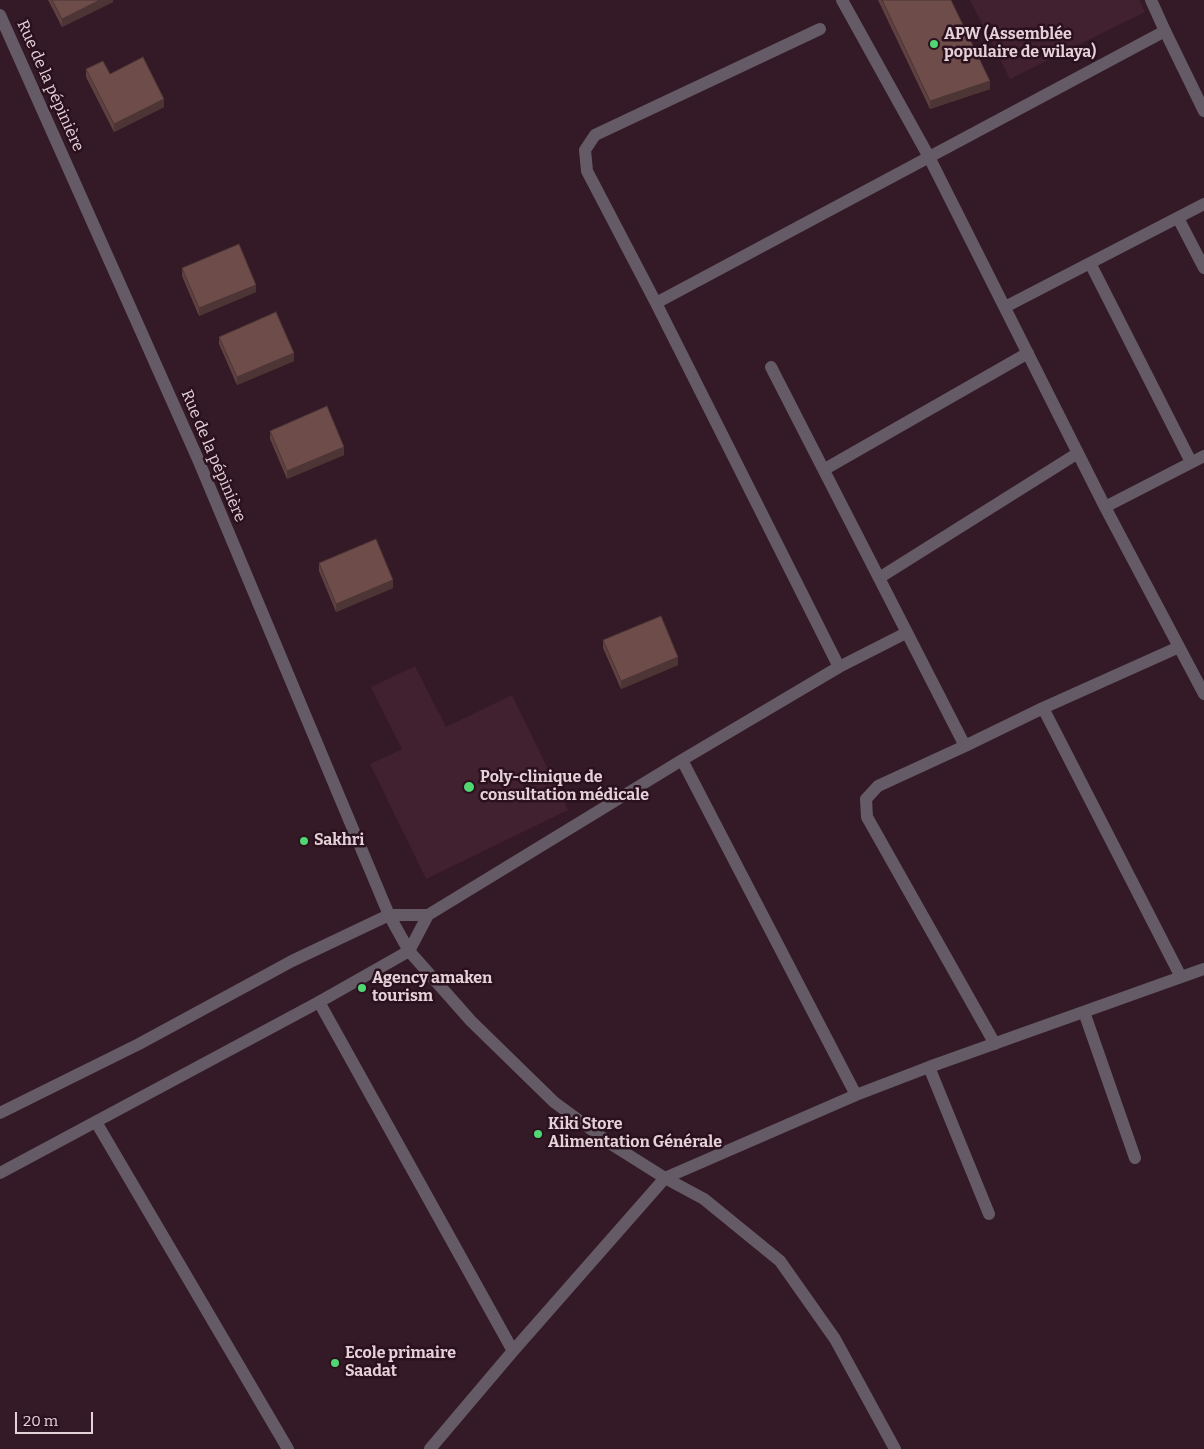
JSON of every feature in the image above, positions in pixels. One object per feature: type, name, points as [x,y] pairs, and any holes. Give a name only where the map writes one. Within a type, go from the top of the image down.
[{"type":"street","points":[[842,0],[929,157],[1105,507],[1204,694]]},
{"type":"street","points":[[1151,0],[1204,111]]},
{"type":"street","name":"Rue de la pépinière","points":[[0,15],[197,458],[389,915],[409,951],[471,1021],[554,1102],[610,1144],[665,1178],[704,1199],[780,1261],[835,1339],[895,1449]]},
{"type":"street","points":[[820,29],[596,135],[585,150],[587,171],[656,303],[839,667]]},
{"type":"street","points":[[656,303],[1165,31]]},
{"type":"street","points":[[1005,307],[1204,204]]},
{"type":"street","points":[[1178,218],[1204,268]]},
{"type":"street","points":[[1090,263],[1191,462]]},
{"type":"street","points":[[824,468],[1028,353]]},
{"type":"street","points":[[771,367],[965,746]]},
{"type":"street","points":[[879,578],[1078,453]]},
{"type":"street","points":[[1105,507],[1204,456]]},
{"type":"street","points":[[0,1173],[319,1002],[409,951],[428,915],[839,667],[906,633]]},
{"type":"street","points":[[995,1044],[867,817],[866,799],[878,786],[1043,708],[1180,647]]},
{"type":"street","points":[[1043,708],[1180,978]]},
{"type":"street","points":[[682,760],[856,1095]]},
{"type":"street","points":[[0,1113],[139,1044],[292,961],[389,915],[428,915]]},
{"type":"street","points":[[430,1449],[665,1178],[856,1095],[1204,968]]},
{"type":"street","points":[[319,1002],[513,1351]]},
{"type":"street","points":[[1084,1012],[1135,1158]]},
{"type":"street","points":[[929,1067],[989,1214]]},
{"type":"street","points":[[96,1122],[288,1449]]},
{"type":"shaded area","points":[[970,0],[1139,0],[1145,12],[1010,79]]},
{"type":"shaded area","name":"Poly-clinique de consultation médicale","points":[[415,666],[446,727],[512,695],[568,810],[426,879],[370,764],[402,749],[371,687]]},
{"type":"building","points":[[52,0],[100,0],[62,19]]},
{"type":"building","name":"APW (Assemblée populaire de wilaya)","points":[[882,0],[951,0],[990,81],[930,101]]},
{"type":"building","points":[[143,57],[164,99],[114,124],[86,69],[103,61],[110,74]]},
{"type":"building","points":[[239,244],[256,285],[199,308],[182,268]]},
{"type":"building","points":[[276,312],[294,353],[237,377],[219,337]]},
{"type":"building","points":[[327,406],[344,447],[287,471],[270,431]]},
{"type":"building","points":[[376,539],[393,580],[336,604],[319,563]]},
{"type":"building","points":[[661,616],[678,657],[621,681],[603,640]]},
{"type":"place","name":"APW (Assemblée populaire de wilaya)","points":[[934,44]]},
{"type":"place","name":"Poly-clinique de consultation médicale","points":[[469,787]]},
{"type":"place","name":"Sakhri","points":[[304,841]]},
{"type":"place","name":"Agency amaken tourism","points":[[362,988]]},
{"type":"place","name":"Kiki Store Alimentation Générale","points":[[538,1134]]},
{"type":"place","name":"Ecole primaire Saadat","points":[[335,1363]]}]
